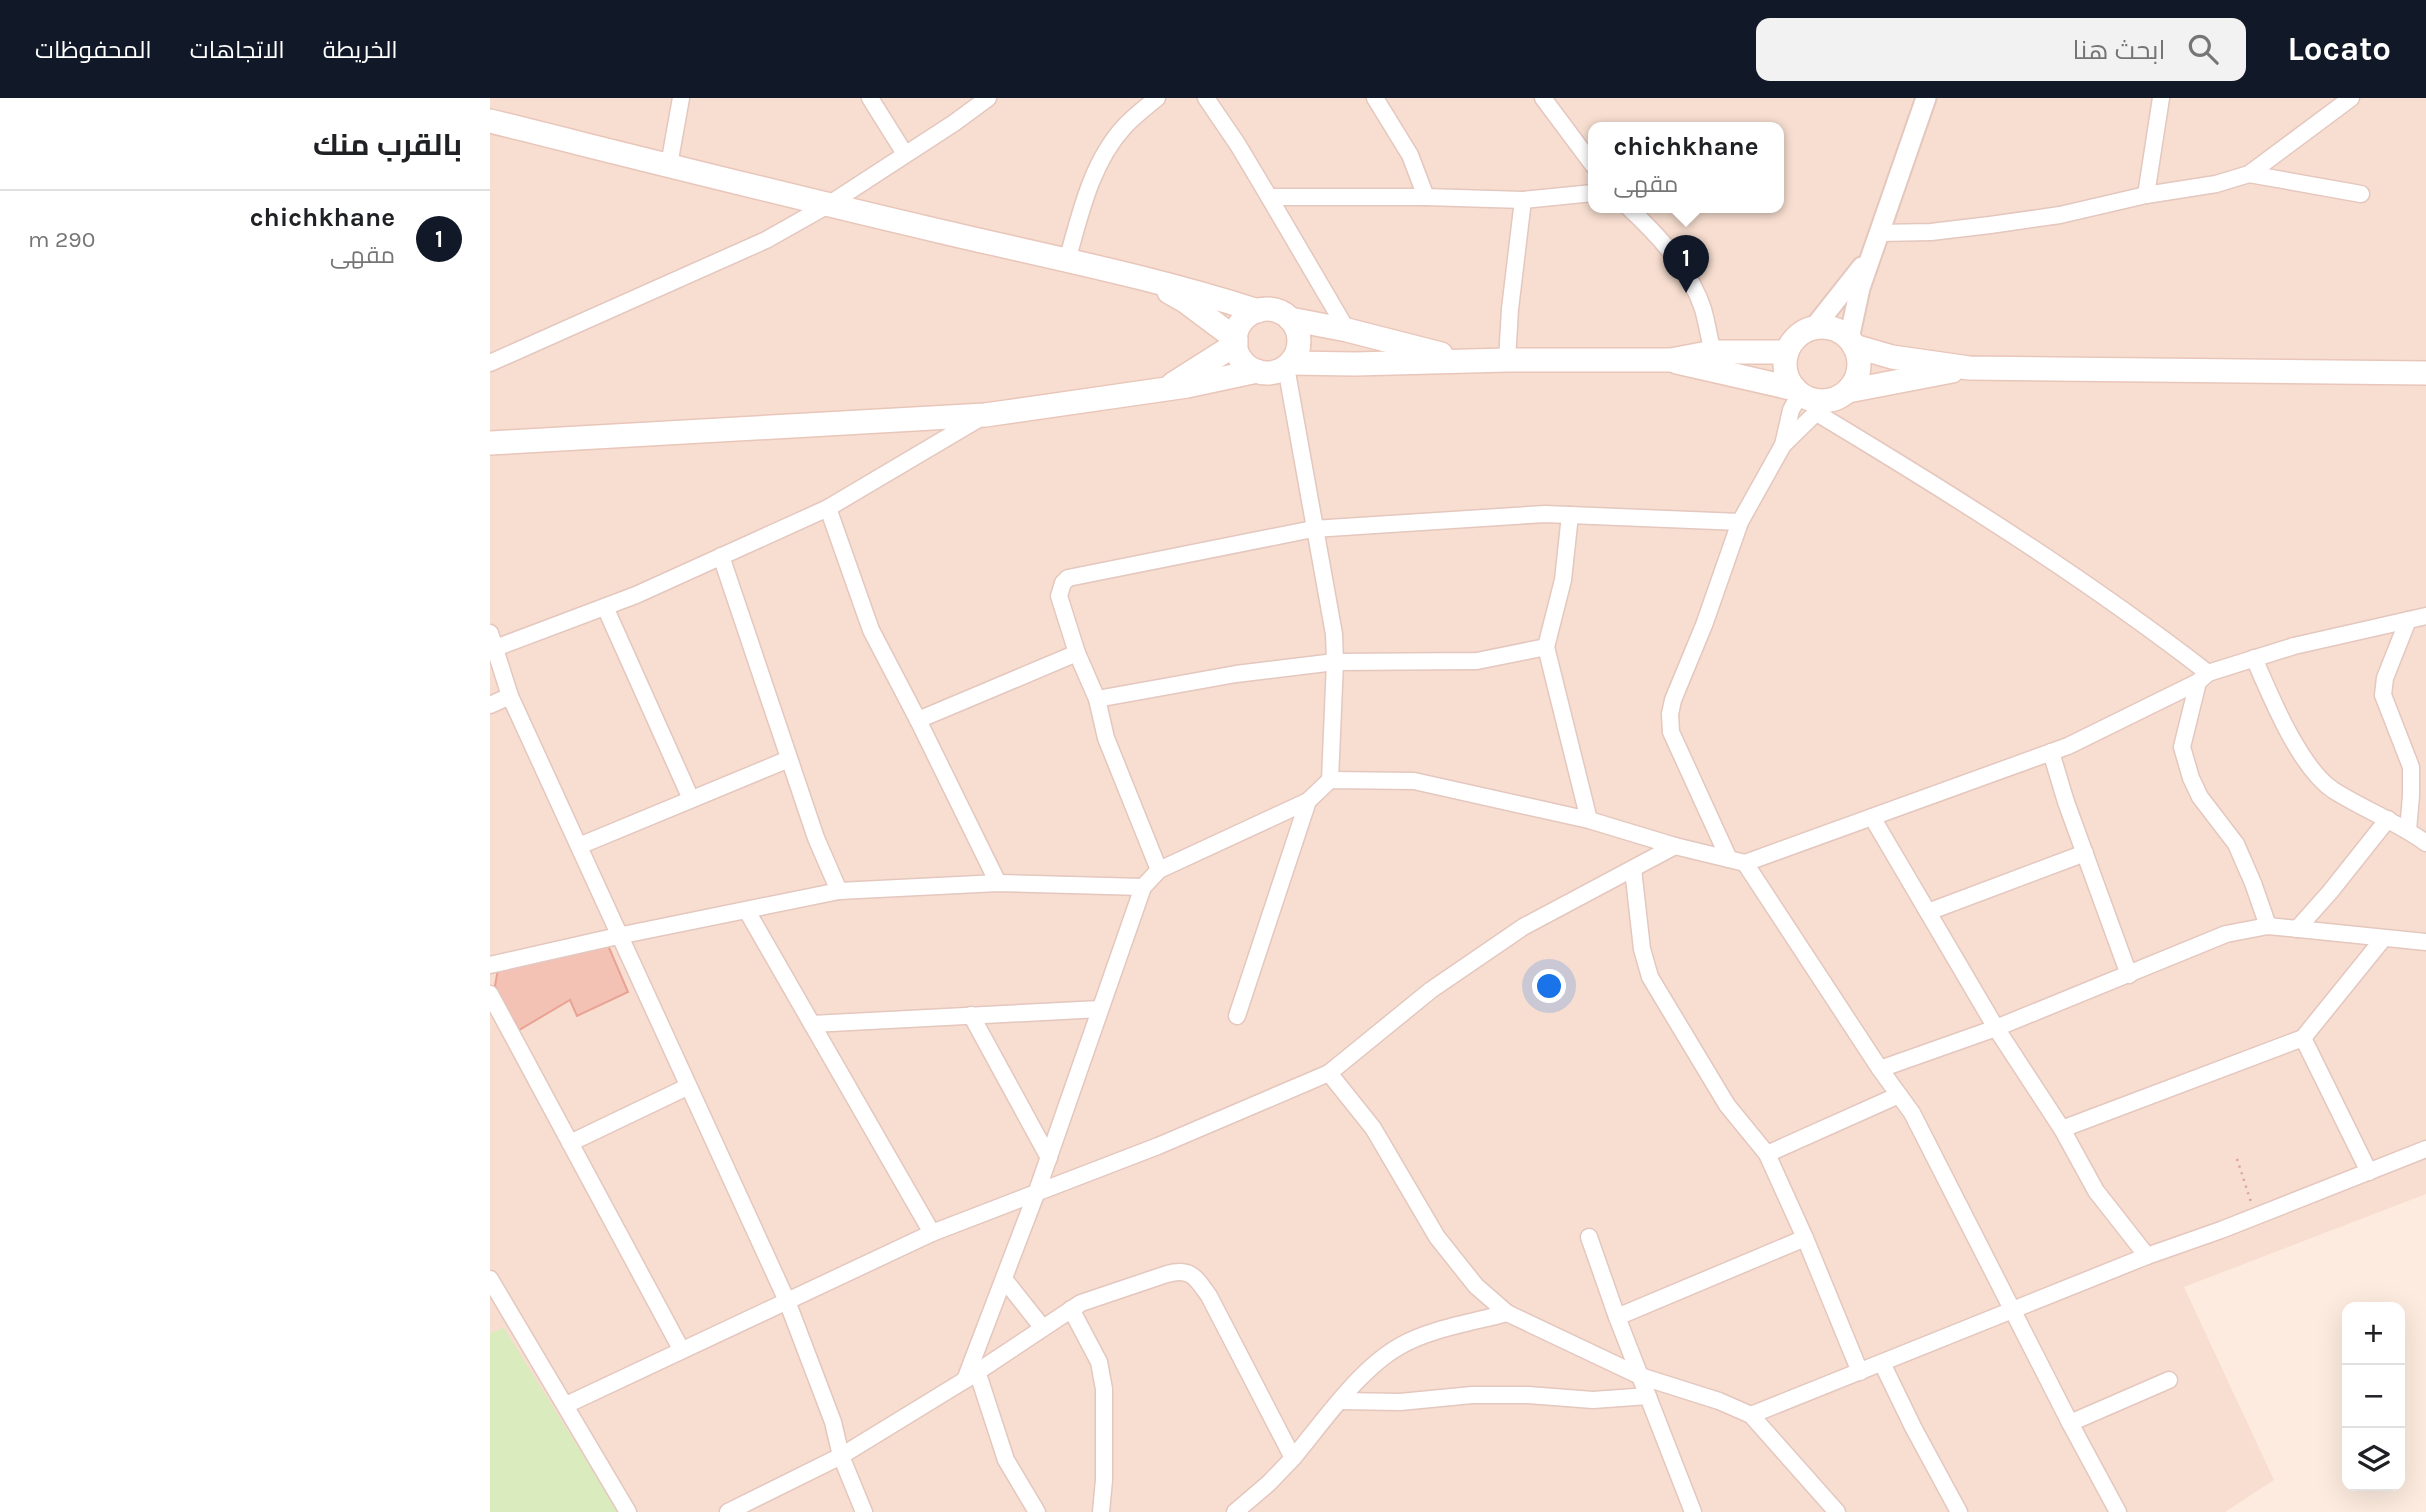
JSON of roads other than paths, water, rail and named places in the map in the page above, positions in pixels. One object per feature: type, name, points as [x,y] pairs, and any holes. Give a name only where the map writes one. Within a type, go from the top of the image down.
[{"type":"main road","points":[[490,121],[828,205],[1141,277],[1258,311],[1275,310],[1290,319],[1347,330],[1471,362]]},
{"type":"main road","points":[[1141,277],[1185,301],[1236,342]]},
{"type":"main road","points":[[1257,371],[1241,359],[1236,342],[1243,320],[1258,311]]},
{"type":"main road","points":[[1288,365],[1296,355],[1299,342],[1297,330],[1290,319]]},
{"type":"main road","points":[[1798,392],[1786,373],[1787,352],[1796,338],[1813,329],[1833,329],[1852,342],[1892,357],[1969,368],[2426,373]]},
{"type":"main road","points":[[1165,389],[1236,342]]},
{"type":"main road","points":[[1830,401],[1858,374],[1859,365],[1852,342]]},
{"type":"main road","points":[[490,443],[985,415],[1165,389],[1257,371],[1273,372],[1288,365],[1507,360],[1671,360],[1713,352],[1787,352]]},
{"type":"main road","points":[[1671,360],[1798,392],[1818,401],[1830,401],[1969,368]]},
{"type":"street","points":[[668,165],[681,98]]},
{"type":"street","points":[[870,98],[905,154]]},
{"type":"street","points":[[490,363],[766,240],[828,205],[988,98]]},
{"type":"street","points":[[1067,261],[1086,195],[1100,163],[1124,128],[1157,98]]},
{"type":"street","points":[[1206,98],[1238,145],[1347,330]]},
{"type":"street","points":[[1375,98],[1410,155],[1426,197]]},
{"type":"street","points":[[1543,98],[1588,158]]},
{"type":"street","points":[[1852,342],[1860,288],[1926,98]]},
{"type":"street","points":[[2146,195],[2161,98]]},
{"type":"street","points":[[1879,233],[1931,232],[2060,215],[2146,195],[2216,184],[2249,174],[2351,98]]},
{"type":"street","points":[[2249,174],[2361,194]]},
{"type":"street","points":[[1269,197],[1523,200],[1588,194]]},
{"type":"street","points":[[1507,360],[1523,200]]},
{"type":"street","points":[[1634,213],[1656,233],[1685,274],[1702,307],[1713,352]]},
{"type":"street","points":[[1813,329],[1871,255]]},
{"type":"street","points":[[1288,365],[1313,529],[1334,634],[1331,780]]},
{"type":"street","points":[[1798,392],[1783,445],[1740,522],[1704,625],[1673,700],[1670,714],[1671,733],[1737,861],[1912,1113],[2118,1512]]},
{"type":"street","points":[[1783,445],[1830,401],[2165,640],[2203,678]]},
{"type":"street","points":[[864,1512],[841,1456],[834,1422],[787,1301],[618,936],[510,696],[491,644],[605,607],[828,508],[985,415]]},
{"type":"street","points":[[828,508],[871,630],[999,883]]},
{"type":"street","points":[[1159,870],[1106,738],[1097,699],[1077,653],[1059,596],[1063,583],[1068,578],[1313,529],[1545,514],[1740,522]]},
{"type":"street","points":[[1570,515],[1563,580],[1546,647],[1589,820]]},
{"type":"street","points":[[721,556],[816,838],[839,891]]},
{"type":"street","points":[[605,607],[691,799]]},
{"type":"street","points":[[1037,1512],[1006,1460],[971,1375],[1143,887],[1159,870],[1308,801],[1331,780],[1414,780],[1589,820],[1737,861],[1872,817],[2068,746],[2203,678],[2254,657],[2426,616]]},
{"type":"street","points":[[2408,620],[2385,678],[2383,695],[2411,767],[2412,796],[2408,830]]},
{"type":"street","points":[[1097,699],[1236,674],[1335,662],[1477,661],[1546,647]]},
{"type":"street","points":[[918,719],[1077,653]]},
{"type":"street","points":[[2254,657],[2284,725],[2316,774],[2331,788],[2408,830],[2426,843]]},
{"type":"street","points":[[2203,678],[2182,747],[2183,755],[2200,797],[2236,844],[2268,926]]},
{"type":"street","points":[[490,705],[510,696]]},
{"type":"street","points":[[2052,752],[2066,802],[2129,975]]},
{"type":"street","points":[[579,846],[789,759]]},
{"type":"street","points":[[1237,1016],[1308,801]]},
{"type":"street","points":[[1872,817],[1996,1027],[2062,1129],[2096,1191],[2147,1256]]},
{"type":"street","points":[[2297,929],[2388,819]]},
{"type":"street","points":[[566,1405],[932,1233],[1158,1146],[1329,1073],[1431,990],[1523,927],[1675,846]]},
{"type":"street","points":[[1928,912],[2085,853]]},
{"type":"street","points":[[1633,869],[1642,949],[1650,976],[1727,1105],[1767,1154],[1860,1371]]},
{"type":"street","points":[[490,965],[839,891],[999,883],[1143,887]]},
{"type":"street","points":[[747,911],[932,1233]]},
{"type":"street","points":[[1880,1069],[1996,1027],[2226,934],[2268,926],[2426,942]]},
{"type":"street","points":[[2062,1129],[2303,1038],[2383,939]]},
{"type":"street","points":[[490,995],[681,1349]]},
{"type":"street","points":[[812,1024],[1100,1009]]},
{"type":"street","points":[[971,1015],[1049,1158]]},
{"type":"street","points":[[2303,1038],[2369,1172]]},
{"type":"street","points":[[1329,1073],[1373,1128],[1437,1237],[1476,1286],[1507,1313],[1640,1376],[1719,1401],[1751,1415],[1837,1512]]},
{"type":"street","points":[[570,1143],[687,1087]]},
{"type":"street","points":[[1767,1154],[1899,1095]]},
{"type":"street","points":[[1751,1415],[2147,1256],[2426,1149]]},
{"type":"street","points":[[1589,1237],[1617,1317],[1693,1512]]},
{"type":"street","points":[[1617,1317],[1805,1238]]},
{"type":"street","points":[[728,1512],[841,1456],[1071,1309],[1106,1294],[1179,1270],[1197,1279],[1209,1296],[1293,1458]]},
{"type":"street","points":[[490,1279],[628,1512]]},
{"type":"street","points":[[1004,1279],[1042,1327]]},
{"type":"street","points":[[1071,1309],[1099,1362],[1104,1389],[1104,1480],[1101,1512]]},
{"type":"street","points":[[1235,1512],[1293,1458],[1372,1365],[1401,1345],[1507,1313]]},
{"type":"street","points":[[1881,1363],[1959,1512]]},
{"type":"street","points":[[2070,1423],[2169,1380]]},
{"type":"street","points":[[1341,1401],[1400,1402],[1472,1395],[1528,1395],[1593,1400],[1648,1396]]},
{"type":"place","name":"chichkhane","points":[[1686,293]]}]
